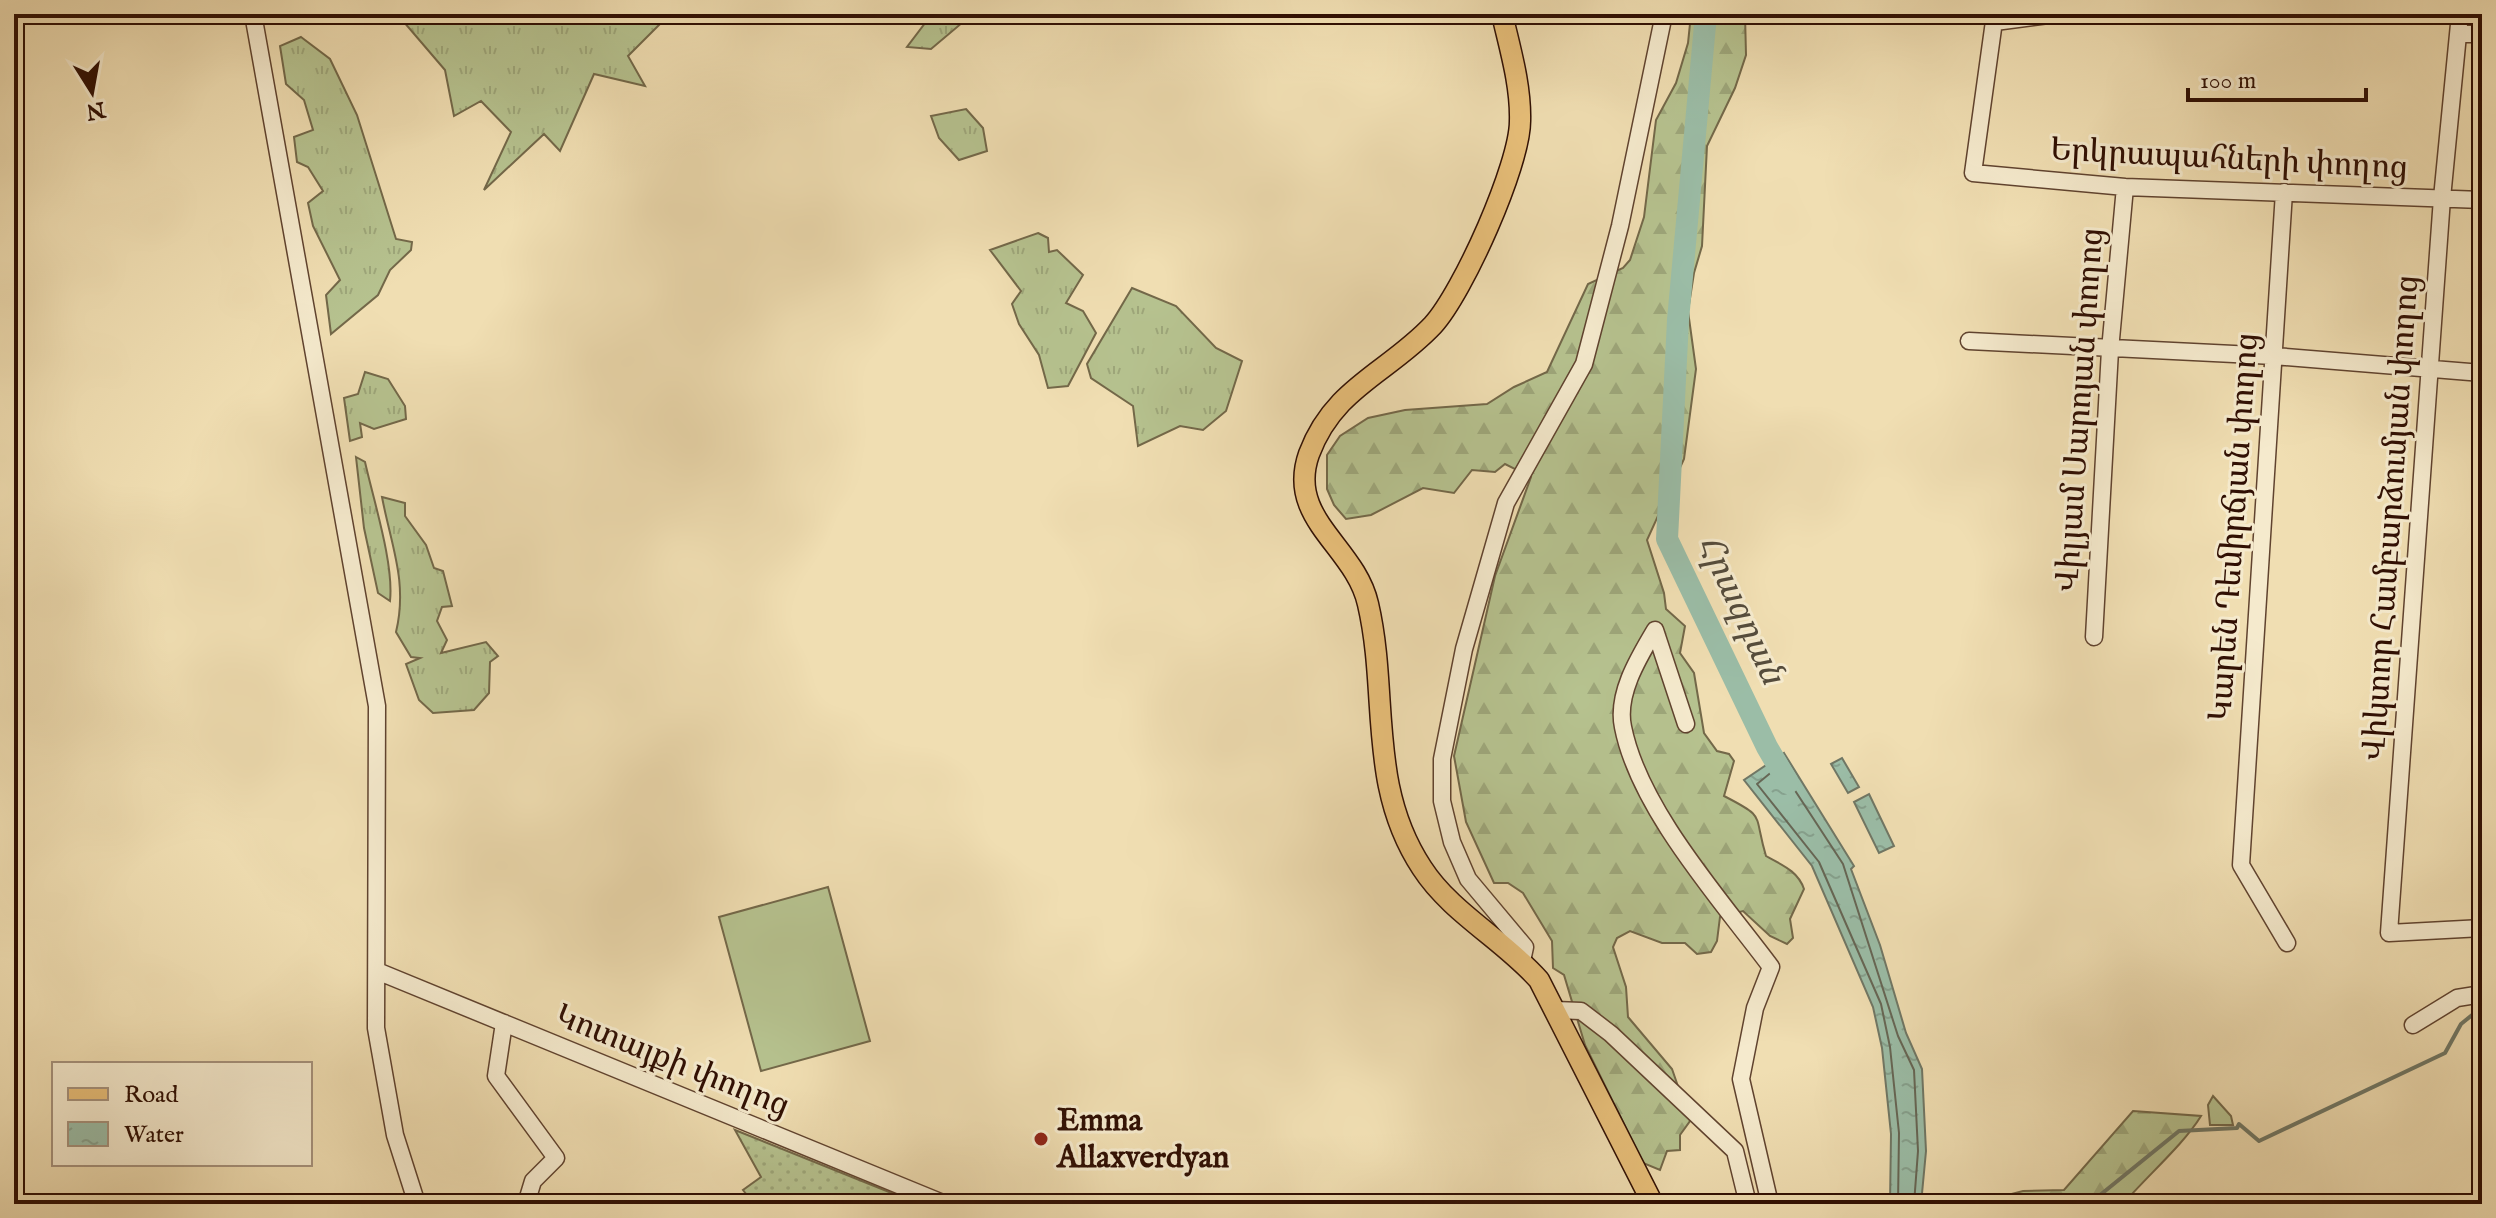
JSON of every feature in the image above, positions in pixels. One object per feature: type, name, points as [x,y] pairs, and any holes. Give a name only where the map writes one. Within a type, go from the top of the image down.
[{"type":"main road","points":[[1502,14],[1517,78],[1520,123],[1512,162],[1452,300],[1432,326],[1349,392],[1325,420],[1303,477],[1304,498],[1315,518],[1357,573],[1368,603],[1385,780],[1407,841],[1423,870],[1539,980],[1653,1204]]},
{"type":"street","points":[[253,14],[377,706],[376,1016],[383,1082],[417,1204]]},
{"type":"street","points":[[1522,961],[1525,947],[1468,879],[1452,842],[1442,801],[1442,759],[1464,649],[1506,503],[1584,364],[1620,226],[1664,14]]},
{"type":"street","points":[[1995,18],[2056,14]]},
{"type":"street","name":"Վիկտոր Համբարձումյան փողոց","points":[[2460,14],[2442,198],[2432,371],[2389,933],[2482,928]]},
{"type":"street","name":"Երկրապահների փողոց","points":[[1995,18],[1973,173],[2125,187],[2482,200]]},
{"type":"street","points":[[2459,34],[2482,34]]},
{"type":"street","name":"Վիլյամ Սարոյան փողոց","points":[[2094,637],[2110,350],[2125,187]]},
{"type":"street","name":"Կարեն Դեմիրճյան փողոց","points":[[2284,192],[2241,865],[2287,943]]},
{"type":"street","points":[[1969,341],[2274,356],[2482,373]]},
{"type":"street","points":[[1686,724],[1655,630],[1631,669],[1622,725],[1647,796],[1771,967],[1755,1008],[1741,1079],[1770,1204]]},
{"type":"street","name":"Կոտայքի փողոց","points":[[377,971],[945,1204]]},
{"type":"street","points":[[2413,1025],[2457,998],[2482,994]]},
{"type":"street","points":[[1555,1010],[1581,1011],[1611,1034],[1735,1151],[1748,1204]]},
{"type":"street","points":[[504,1023],[496,1076],[556,1158],[533,1181],[526,1204]]},
{"type":"green space","points":[[397,14],[670,14],[628,56],[645,86],[594,74],[560,151],[544,134],[484,190],[511,132],[481,101],[454,116],[445,70]]},
{"type":"green space","points":[[932,14],[980,14],[963,22],[931,49],[907,47]]},
{"type":"green space","points":[[1691,14],[1745,14],[1746,55],[1735,88],[1707,146],[1702,246],[1688,311],[1696,369],[1684,459],[1647,540],[1666,609],[1685,626],[1680,653],[1694,673],[1704,733],[1717,751],[1729,754],[1734,761],[1724,796],[1753,813],[1766,856],[1794,873],[1804,889],[1790,919],[1793,938],[1787,944],[1770,936],[1743,911],[1720,917],[1717,941],[1711,952],[1697,954],[1685,943],[1662,943],[1630,931],[1617,938],[1613,947],[1626,987],[1628,1017],[1672,1069],[1690,1121],[1680,1135],[1680,1150],[1667,1151],[1660,1170],[1643,1163],[1585,1045],[1564,975],[1553,968],[1552,941],[1523,893],[1508,883],[1494,883],[1466,822],[1454,756],[1495,576],[1531,477],[1505,464],[1495,472],[1472,470],[1454,493],[1423,488],[1371,515],[1346,519],[1334,505],[1327,489],[1327,455],[1340,436],[1368,418],[1405,410],[1487,404],[1547,372],[1588,284],[1623,268],[1630,260],[1644,217],[1656,120],[1676,83],[1688,43]]},
{"type":"green space","points":[[301,37],[330,59],[357,115],[396,239],[412,242],[411,250],[390,270],[378,295],[331,334],[326,295],[340,280],[313,226],[308,203],[323,191],[308,167],[297,162],[294,137],[313,130],[304,100],[286,84],[280,46]]},
{"type":"green space","points":[[966,109],[983,128],[987,151],[959,160],[939,138],[931,116]]},
{"type":"green space","points":[[1038,233],[1048,238],[1049,252],[1057,250],[1083,275],[1066,303],[1083,311],[1096,333],[1068,386],[1048,388],[1039,355],[1019,324],[1012,304],[1021,291],[990,250]]},
{"type":"green space","points":[[1132,288],[1176,306],[1216,348],[1242,361],[1226,411],[1203,430],[1180,426],[1138,446],[1133,406],[1091,378],[1087,364]]},
{"type":"green space","points":[[365,372],[388,379],[405,406],[406,419],[374,429],[360,423],[362,437],[350,441],[344,398],[358,394]]},
{"type":"green space","points":[[356,457],[365,462],[382,533],[389,569],[390,601],[378,593],[364,528]]},
{"type":"green space","points":[[382,497],[405,503],[405,516],[426,545],[434,568],[443,571],[452,606],[442,607],[437,621],[447,640],[441,653],[486,642],[498,656],[490,662],[489,693],[474,710],[433,713],[419,700],[406,664],[420,658],[411,657],[396,632],[399,580]]},
{"type":"green space","points":[[828,887],[870,1041],[761,1071],[719,917]]},
{"type":"green space","points":[[2213,1096],[2231,1116],[2233,1125],[2210,1125],[2208,1105]]},
{"type":"green space","points":[[2133,1111],[2201,1116],[2175,1149],[2123,1204],[1996,1204],[1996,1198],[2023,1191],[2064,1190]]},
{"type":"green space","points":[[735,1130],[919,1204],[754,1204],[743,1190],[761,1177]]},
{"type":"water","points":[[1784,753],[1854,866],[1851,869],[1880,945],[1906,1033],[1922,1069],[1926,1151],[1921,1204],[1890,1204],[1891,1134],[1882,1048],[1873,1007],[1812,866],[1744,780]]},
{"type":"water","points":[[1842,758],[1859,787],[1848,793],[1831,764]]},
{"type":"water","points":[[1869,794],[1894,846],[1879,853],[1854,802]]},
{"type":"waterway","name":"Հրազդան","points":[[1706,14],[1678,320],[1667,539],[1767,747],[1788,783]]},
{"type":"waterway","points":[[2089,1204],[2179,1131],[2237,1128],[2239,1124],[2259,1141],[2445,1053],[2461,1024],[2482,1007]]},
{"type":"place","name":"Emma Allaxverdyan","points":[[1041,1139]]}]
